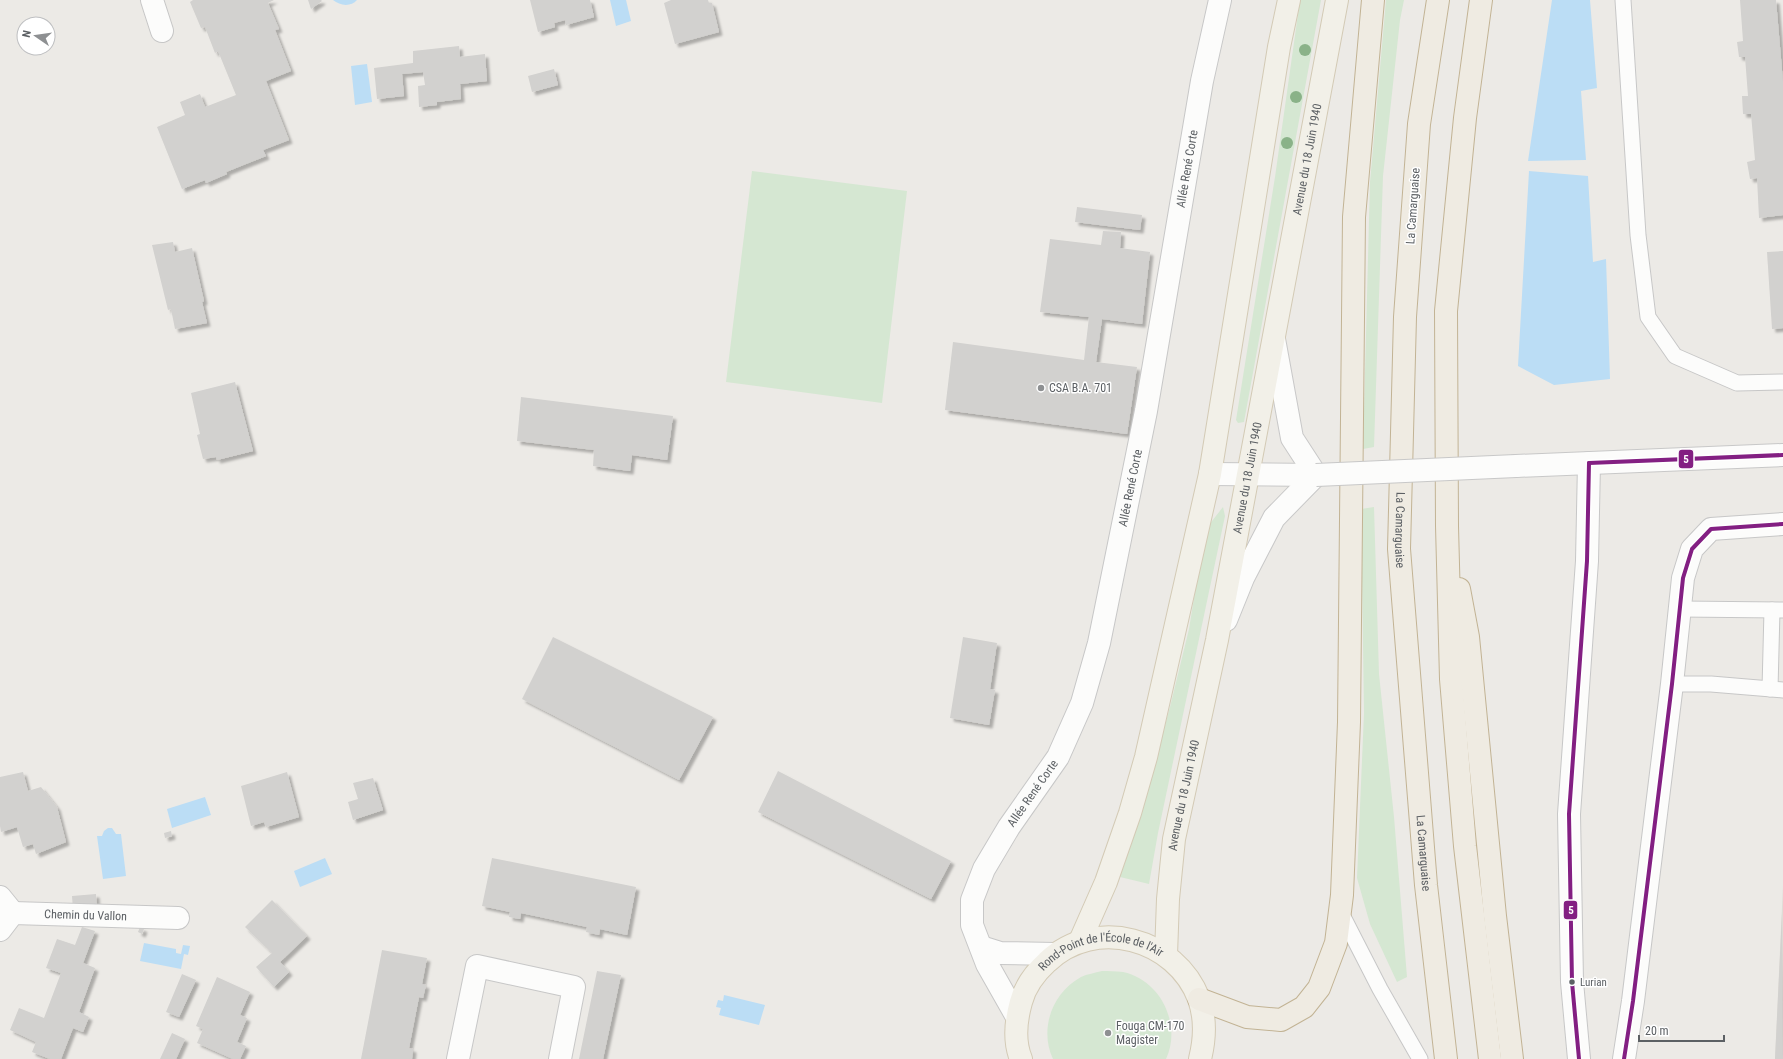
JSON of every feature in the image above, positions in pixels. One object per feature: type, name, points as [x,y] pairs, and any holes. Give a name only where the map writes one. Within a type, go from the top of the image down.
[{"type":"highway","points":[[1199,999],[1247,1017],[1281,1020],[1304,1007],[1319,988],[1336,943],[1342,895],[1349,722],[1354,217],[1373,0]]},
{"type":"highway","name":"La Camarguaise","points":[[1438,0],[1419,124],[1405,310],[1399,549],[1426,885],[1446,1059]]},
{"type":"highway","points":[[1481,0],[1465,118],[1446,311],[1447,526],[1452,687],[1465,846],[1490,1059]]},
{"type":"highway","points":[[1447,526],[1468,637],[1495,916],[1512,1059]]},
{"type":"main road","points":[[1080,941],[1106,882],[1130,814],[1146,757],[1210,474],[1279,47],[1289,0]]},
{"type":"main road","name":"Avenue du 18 Juin 1940","points":[[1166,955],[1168,899],[1174,839],[1217,640],[1337,0]]},
{"type":"main road","name":"Rond-Point de l'École de l'Air","points":[[1021,1059],[1017,1050],[1017,1017],[1024,993],[1037,972],[1055,954],[1080,941],[1110,936],[1140,941],[1166,955],[1186,975],[1199,999],[1204,1020],[1204,1042],[1200,1059]]},
{"type":"street","points":[[152,0],[162,31]]},
{"type":"street","name":"Allée René Corte","points":[[1017,1017],[987,964],[972,925],[972,900],[984,869],[1009,827],[1058,757],[1082,703],[1099,643],[1146,411],[1202,82],[1220,0]]},
{"type":"street","points":[[1274,339],[1292,438],[1316,475]]},
{"type":"street","points":[[1210,474],[1316,475],[1783,455]]},
{"type":"street","points":[[1579,1059],[1572,982],[1569,814],[1587,561],[1589,463]]},
{"type":"street","points":[[1217,640],[1243,578],[1274,518],[1316,475]]},
{"type":"street","points":[[1624,1059],[1633,1001],[1672,684],[1683,578],[1692,548],[1711,529],[1783,524]]},
{"type":"street","name":"Chemin du Vallon","points":[[4,913],[178,918]]},
{"type":"street","points":[[981,946],[1000,953],[1055,954]]},
{"type":"street","points":[[458,1059],[477,966],[574,987],[560,1059]]},
{"type":"lane","points":[[1622,0],[1638,235],[1648,317],[1675,356],[1737,383],[1783,382]]},
{"type":"lane","points":[[1672,684],[1711,684],[1776,690],[1777,610],[1680,609]]},
{"type":"lane","points":[[1340,910],[1380,989],[1420,1059]]},
{"type":"shaded area","points":[[1783,886],[1783,1059],[1775,1059]]},
{"type":"green space","points":[[1300,0],[1321,0],[1244,422],[1238,423],[1236,420],[1275,177]]},
{"type":"green space","points":[[1386,0],[1404,0],[1400,20],[1383,176],[1374,447],[1363,449],[1370,182]]},
{"type":"green space","points":[[752,171],[907,191],[882,403],[726,382]]},
{"type":"green space","points":[[1223,507],[1225,516],[1158,833],[1149,884],[1120,877],[1138,822],[1170,707],[1189,629],[1205,530]]},
{"type":"green space","points":[[1374,507],[1379,674],[1394,817],[1407,977],[1397,982],[1370,924],[1357,878],[1364,713],[1361,509]]},
{"type":"green space","points":[[1102,971],[1123,972],[1136,977],[1148,984],[1158,994],[1165,1006],[1171,1032],[1170,1046],[1166,1059],[1053,1059],[1047,1036],[1048,1024],[1056,1002],[1062,992],[1081,977]]},
{"type":"water","points":[[333,0],[357,0],[352,4],[345,5],[339,4]]},
{"type":"water","points":[[610,0],[626,0],[631,21],[616,26]]},
{"type":"water","points":[[1552,0],[1590,0],[1597,88],[1581,91],[1586,160],[1528,161]]},
{"type":"water","points":[[367,64],[372,102],[355,105],[351,66]]},
{"type":"water","points":[[1529,171],[1588,176],[1593,262],[1606,259],[1610,379],[1554,385],[1518,366]]},
{"type":"water","points":[[205,797],[211,815],[172,828],[167,809]]},
{"type":"water","points":[[108,828],[112,828],[116,834],[121,834],[126,876],[103,879],[97,836],[102,836],[104,831]]},
{"type":"water","points":[[325,858],[332,874],[300,887],[294,871]]},
{"type":"water","points":[[144,943],[176,949],[176,953],[181,954],[183,945],[190,946],[188,955],[184,954],[181,969],[140,961]]},
{"type":"water","points":[[724,995],[765,1005],[759,1025],[719,1015],[721,1008],[716,1007],[718,1000],[723,1001]]},
{"type":"building","points":[[193,0],[274,0],[268,3],[279,29],[275,30],[291,71],[266,81],[289,140],[263,150],[266,156],[226,172],[227,174],[206,183],[205,180],[182,189],[157,127],[185,115],[180,102],[200,94],[205,107],[236,95],[218,51],[215,53],[205,27],[201,28],[190,2]]},
{"type":"building","points":[[308,0],[321,0],[322,1],[311,9]]},
{"type":"building","points":[[530,0],[590,0],[594,17],[566,25],[565,20],[554,23],[555,27],[538,32]]},
{"type":"building","points":[[671,0],[708,0],[709,3],[712,3],[719,32],[675,44],[664,3]]},
{"type":"building","points":[[1740,0],[1776,0],[1783,82],[1783,215],[1759,218],[1757,178],[1750,179],[1747,162],[1755,160],[1751,114],[1743,114],[1742,96],[1748,96],[1745,57],[1739,57],[1737,42],[1743,41]]},
{"type":"building","points":[[459,46],[460,57],[485,54],[487,81],[460,84],[461,99],[437,102],[437,105],[419,107],[418,86],[425,85],[423,72],[402,74],[404,96],[377,99],[374,68],[413,63],[413,51]]},
{"type":"building","points":[[554,69],[558,85],[532,92],[528,76]]},
{"type":"building","points":[[1077,207],[1142,215],[1140,230],[1075,222]]},
{"type":"building","name":"CSA B.A. 701","points":[[1103,231],[1121,232],[1120,248],[1150,252],[1142,324],[1102,319],[1096,362],[1137,367],[1127,434],[945,410],[953,342],[1084,360],[1089,317],[1040,312],[1050,239],[1101,245]]},
{"type":"building","points":[[173,242],[175,252],[192,248],[204,301],[202,302],[207,323],[175,329],[171,309],[168,310],[152,245]]},
{"type":"building","points":[[1783,251],[1783,328],[1772,329],[1767,252]]},
{"type":"building","points":[[235,382],[253,451],[217,460],[216,457],[203,459],[197,435],[200,434],[191,393]]},
{"type":"building","points":[[521,397],[673,416],[667,460],[632,455],[630,471],[593,466],[594,450],[517,441]]},
{"type":"building","points":[[553,637],[713,717],[679,780],[522,699]]},
{"type":"building","points":[[963,637],[997,643],[990,689],[995,690],[989,725],[950,718]]},
{"type":"building","points":[[778,771],[951,861],[931,899],[758,812]]},
{"type":"building","points":[[23,772],[28,791],[41,787],[57,807],[66,842],[36,854],[33,844],[23,847],[17,827],[1,832],[0,826],[0,777]]},
{"type":"building","points":[[287,772],[299,817],[266,827],[264,822],[251,826],[241,786]]},
{"type":"building","points":[[373,778],[383,810],[353,820],[348,802],[358,799],[353,783]]},
{"type":"building","points":[[171,831],[172,836],[165,838],[164,833]]},
{"type":"building","points":[[492,858],[636,887],[627,935],[600,929],[599,935],[586,932],[587,927],[521,913],[520,919],[509,917],[510,912],[482,906]]},
{"type":"building","points":[[96,894],[97,908],[73,910],[72,896]]},
{"type":"building","points":[[272,900],[307,936],[280,962],[289,972],[274,987],[256,967],[272,953],[245,927]]},
{"type":"building","points":[[1782,913],[1783,1059],[1775,1059]]},
{"type":"building","points":[[82,927],[95,931],[83,963],[95,968],[79,1012],[89,1017],[83,1032],[73,1028],[61,1059],[50,1059],[32,1052],[36,1042],[10,1030],[19,1008],[44,1018],[61,973],[46,968],[57,939],[75,945]]},
{"type":"building","points":[[140,927],[144,929],[142,934],[138,932]]},
{"type":"building","points":[[382,950],[427,958],[422,984],[426,985],[423,998],[419,997],[409,1048],[413,1049],[412,1059],[361,1059]]},
{"type":"building","points":[[597,971],[621,975],[603,1059],[579,1059]]},
{"type":"building","points":[[182,974],[196,980],[179,1017],[166,1012]]},
{"type":"building","points":[[217,977],[250,992],[240,1015],[247,1018],[237,1042],[246,1046],[240,1059],[233,1059],[197,1043],[203,1029],[196,1026]]},
{"type":"building","points":[[172,1033],[185,1039],[176,1059],[160,1059]]},
{"type":"transit line","name":"5","points":[[1589,463],[1783,455]]},
{"type":"transit line","name":"5","points":[[1579,1059],[1572,982],[1569,814],[1587,561],[1589,463]]},
{"type":"transit line","name":"5","points":[[1624,1059],[1633,1001],[1672,684],[1683,578],[1692,549],[1711,529],[1783,524]]},
{"type":"place","name":"CSA B.A. 701","points":[[1041,388]]},
{"type":"place","name":"Lurian","points":[[1572,982]]},
{"type":"place","name":"Fouga CM-170 Magister","points":[[1108,1033]]}]
